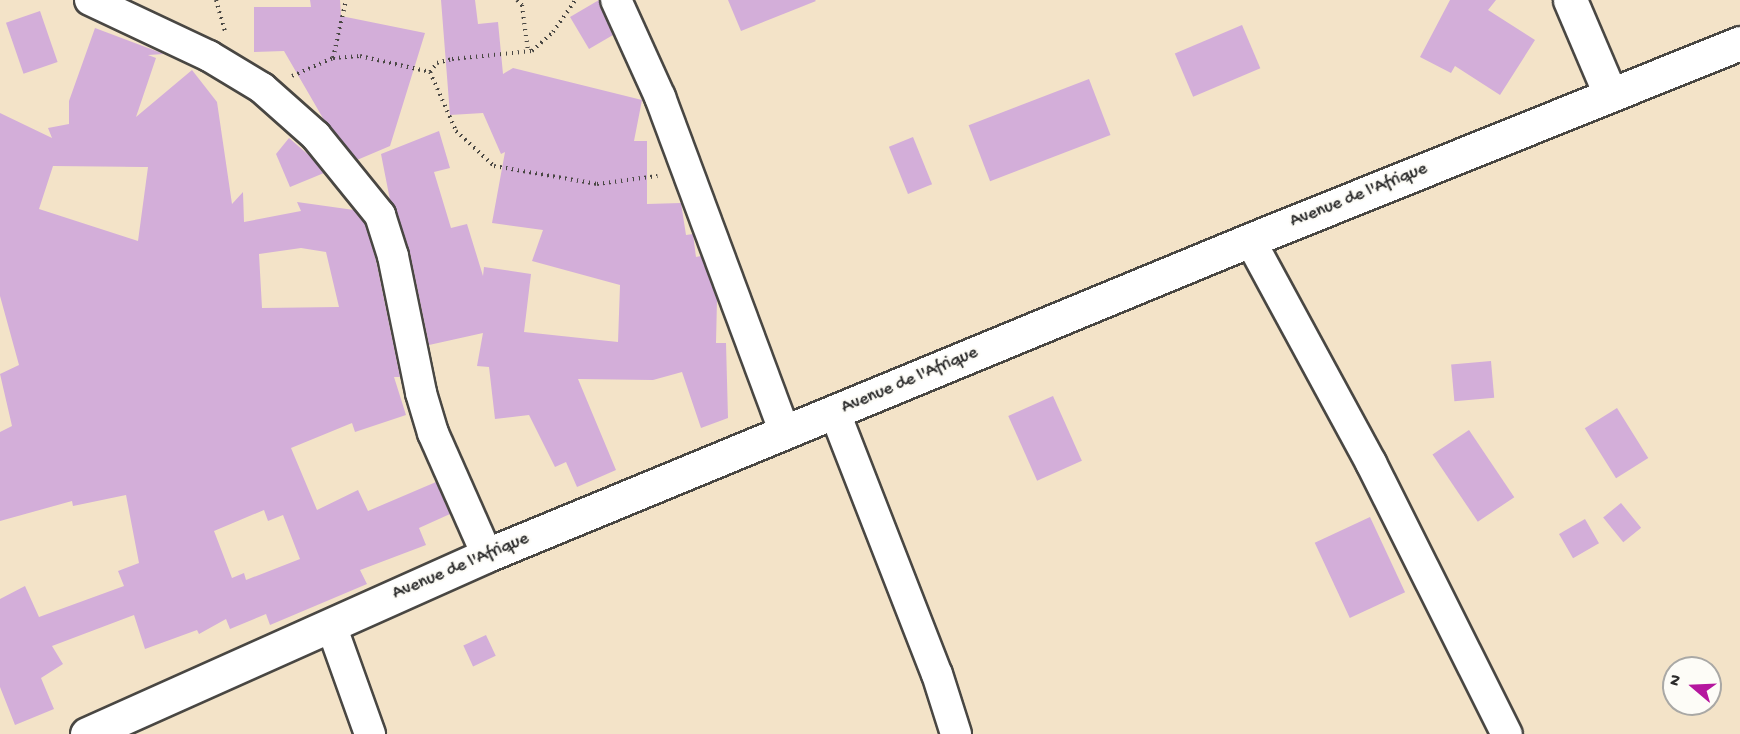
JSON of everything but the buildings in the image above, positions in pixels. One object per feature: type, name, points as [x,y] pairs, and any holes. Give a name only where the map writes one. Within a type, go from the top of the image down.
[{"type":"main road","points":[[1570,0],[1610,94]]},
{"type":"main road","name":"Avenue de l'Afrique","points":[[87,734],[487,555],[1250,240],[1740,43]]},
{"type":"street","points":[[90,0],[209,56],[265,91],[316,136],[380,215],[393,256],[421,393],[433,433],[487,555]]},
{"type":"street","points":[[616,0],[660,97],[785,433]]},
{"type":"street","points":[[1250,240],[1371,464],[1507,734]]},
{"type":"street","points":[[835,413],[937,674],[956,734]]},
{"type":"street","points":[[331,625],[370,734]]},
{"type":"path","points":[[333,58],[346,0]]},
{"type":"path","points":[[517,0],[522,6],[528,52]]},
{"type":"path","points":[[430,72],[438,63],[452,59],[528,52],[553,32],[575,0]]},
{"type":"path","points":[[265,91],[333,58],[360,56],[430,72]]},
{"type":"path","points":[[430,72],[456,131],[494,166],[597,184],[688,172]]}]
